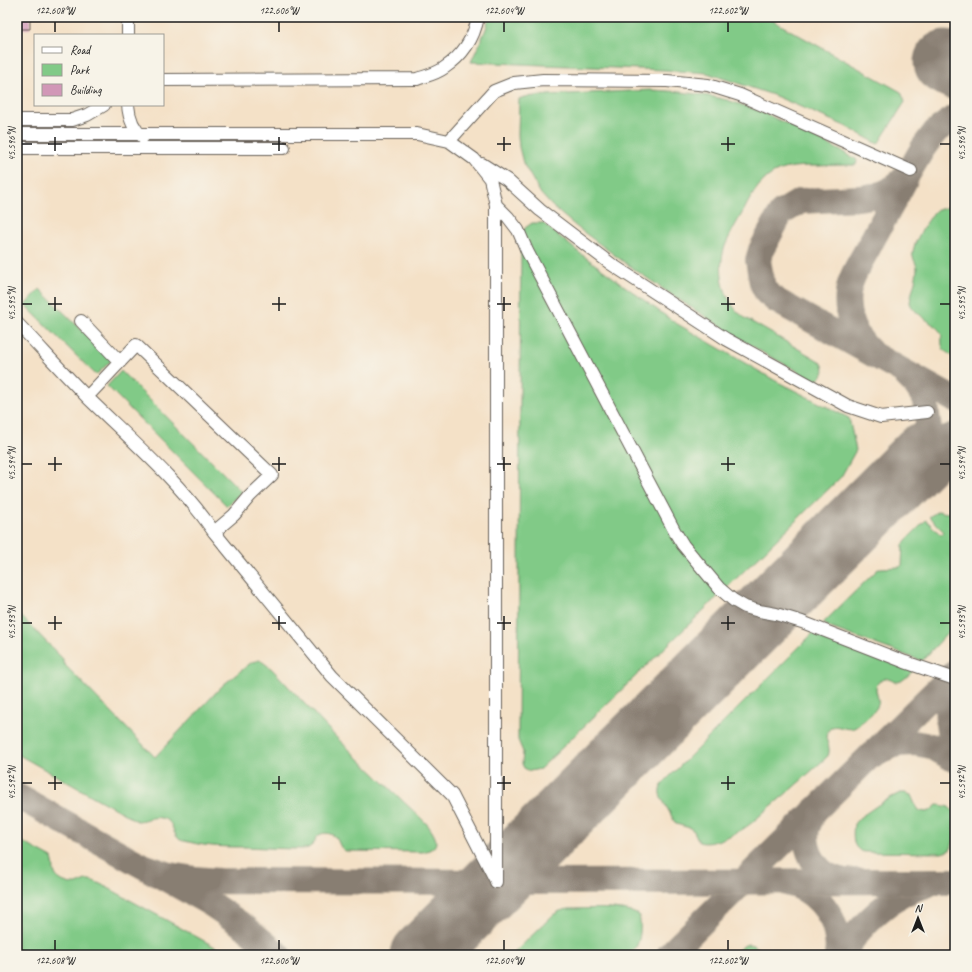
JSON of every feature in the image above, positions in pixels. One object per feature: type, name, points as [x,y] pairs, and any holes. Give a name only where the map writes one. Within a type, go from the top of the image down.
[{"type":"lane","points":[[128,17],[128,34]]},
{"type":"lane","points":[[164,80],[417,79],[444,69],[455,59],[467,46],[478,17]]},
{"type":"lane","points":[[449,141],[494,91],[514,83],[543,80],[667,81],[708,85],[740,95],[911,171]]},
{"type":"lane","points":[[17,120],[72,120],[87,115],[102,106]]},
{"type":"lane","points":[[128,106],[128,113],[132,124],[139,134],[154,145],[163,148]]},
{"type":"lane","points":[[17,134],[417,134],[449,141],[507,180],[540,210],[611,264],[726,339],[848,406],[881,417],[927,412]]},
{"type":"lane","points":[[17,148],[284,148]]},
{"type":"lane","points":[[17,322],[87,397],[159,466],[202,514],[214,532],[332,676],[452,795],[496,882],[496,205],[490,179],[474,159]]},
{"type":"lane","points":[[496,205],[518,230],[527,251],[675,532],[683,545],[719,588],[733,600],[745,607],[802,622],[905,662],[955,679]]},
{"type":"lane","points":[[81,321],[120,362]]},
{"type":"lane","points":[[87,397],[136,345],[272,475],[250,496],[234,515],[214,532]]},
{"type":"green space","points":[[489,17],[771,17],[770,19],[901,92],[905,102],[878,144],[845,126],[773,95],[707,73],[471,62],[486,29]]},
{"type":"green space","points":[[651,90],[699,94],[734,102],[796,127],[856,159],[856,165],[794,167],[780,170],[768,177],[750,198],[729,237],[723,254],[721,271],[722,279],[727,295],[736,310],[745,318],[821,362],[824,371],[822,376],[817,380],[814,381],[800,374],[796,370],[737,337],[628,265],[554,208],[541,194],[523,163],[518,135],[519,99],[524,97],[548,95]]},
{"type":"green space","points":[[955,180],[955,358],[943,348],[939,330],[919,314],[910,303],[917,272],[913,256],[914,246],[934,212],[947,208],[952,204],[952,186]]},
{"type":"green space","points":[[532,223],[543,223],[581,254],[674,322],[776,381],[849,418],[856,450],[841,477],[540,769],[530,771],[524,768],[522,764],[523,752],[518,740],[521,235],[525,228]]},
{"type":"green space","points":[[40,289],[112,360],[96,375],[25,305]]},
{"type":"green space","points":[[121,371],[242,492],[227,506],[107,386]]},
{"type":"green space","points":[[938,511],[949,513],[955,511],[955,625],[922,661],[831,628],[823,623],[877,570],[880,568],[900,567],[902,565],[903,545],[926,520],[941,535],[944,532],[929,517]]},
{"type":"green space","points":[[17,612],[63,659],[63,663],[155,757],[223,685],[252,662],[260,660],[272,669],[336,737],[427,824],[435,837],[435,844],[429,850],[423,852],[346,851],[343,850],[334,836],[325,833],[318,836],[312,845],[305,849],[203,845],[180,840],[169,821],[165,819],[155,818],[137,821],[17,754]]},
{"type":"green space","points":[[814,632],[913,671],[898,682],[885,678],[881,680],[876,686],[878,704],[873,712],[856,727],[851,729],[835,726],[831,728],[826,737],[829,748],[828,756],[750,824],[722,839],[704,843],[699,842],[694,831],[690,828],[676,824],[661,797],[661,787],[665,781]]},
{"type":"green space","points":[[900,793],[911,795],[917,809],[921,811],[930,811],[937,805],[949,807],[954,813],[954,838],[950,850],[942,853],[865,852],[860,851],[856,847],[853,838],[854,824],[859,818],[878,805]]},
{"type":"green space","points":[[17,839],[52,858],[55,874],[61,881],[74,884],[85,880],[97,882],[217,948],[226,955],[17,955]]},
{"type":"green space","points":[[568,909],[614,909],[624,910],[639,915],[640,934],[635,949],[628,955],[512,955],[553,915]]},
{"type":"green space","points":[[748,944],[754,945],[766,955],[731,955]]},
{"type":"building","points":[[17,17],[30,17],[30,29],[17,29]]},
{"type":"taxiway","points":[[955,117],[935,132],[923,148],[906,177],[890,190],[879,195],[859,198],[801,201],[781,213],[761,250],[758,260],[762,283],[767,293],[777,301],[955,400]]},
{"type":"taxiway","points":[[870,351],[859,339],[849,317],[847,301],[849,287],[856,269],[905,180]]},
{"type":"taxiway","points":[[906,375],[916,385],[925,399],[929,429],[928,442],[923,455]]},
{"type":"taxiway","points":[[923,455],[944,439],[955,435]]},
{"type":"taxiway","points":[[669,955],[955,672]]},
{"type":"taxiway","points":[[955,680],[948,702],[949,729],[955,749]]},
{"type":"taxiway","points":[[875,755],[884,749],[897,744],[914,743],[931,746],[955,760]]},
{"type":"taxiway","points":[[17,796],[211,904],[245,927],[279,955]]},
{"type":"taxiway","points":[[814,811],[807,828],[806,836],[809,851],[816,865],[821,870],[827,875],[844,881]]},
{"type":"taxiway","points":[[143,866],[170,875],[219,881],[955,881]]},
{"type":"taxiway","points":[[786,883],[805,890],[820,902],[827,910],[835,929],[838,943],[837,955]]},
{"type":"taxiway","points":[[842,955],[858,932],[878,911],[902,895],[927,885]]},
{"type":"runway","points":[[946,62],[955,67]]},
{"type":"runway","points":[[423,955],[923,455]]}]
